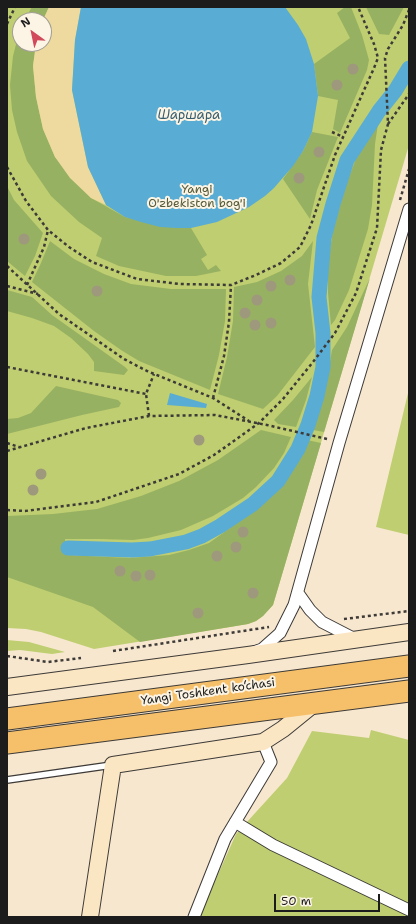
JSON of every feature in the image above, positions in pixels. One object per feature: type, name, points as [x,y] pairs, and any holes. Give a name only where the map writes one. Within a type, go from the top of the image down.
[{"type":"highway","name":"Yangi Toshkent ko‘chasi","points":[[7,719],[409,666]]},
{"type":"highway","name":"Yangi Toshkent ko‘chasi","points":[[7,743],[409,691]]},
{"type":"main road","points":[[7,687],[409,632]]},
{"type":"main road","points":[[90,917],[112,765],[263,742],[283,729],[315,703]]},
{"type":"street","points":[[248,655],[262,648],[280,633],[294,605],[339,443],[409,210]]},
{"type":"street","points":[[298,593],[310,610],[322,622],[357,640]]},
{"type":"street","points":[[194,917],[225,839],[271,762],[263,742]]},
{"type":"street","points":[[235,822],[273,846],[409,910]]},
{"type":"lane","points":[[7,780],[112,765]]},
{"type":"path","points":[[7,23],[15,7]]},
{"type":"path","points":[[7,167],[26,201],[48,230],[69,247],[92,262],[137,279],[180,284],[231,285],[281,263],[300,247],[311,225],[335,155],[378,58],[374,44],[358,7]]},
{"type":"path","points":[[7,510],[25,511],[96,502],[179,474],[214,455],[259,424],[283,399],[314,362],[335,333],[356,293],[377,228],[381,150],[388,124],[385,58],[388,49],[403,25],[409,10]]},
{"type":"path","points":[[378,58],[385,58]]},
{"type":"path","points":[[388,124],[409,94]]},
{"type":"path","points":[[332,132],[343,137]]},
{"type":"path","points":[[27,285],[44,247],[48,230]]},
{"type":"path","points":[[7,266],[59,314],[124,359],[154,374],[213,398],[251,422]]},
{"type":"path","points":[[213,398],[224,356],[229,322],[231,285]]},
{"type":"path","points":[[7,286],[38,294]]},
{"type":"path","points":[[7,367],[146,394]]},
{"type":"path","points":[[149,416],[146,394],[154,374]]},
{"type":"path","points":[[7,451],[86,428],[149,416],[215,415],[318,436]]},
{"type":"path","points":[[7,443],[19,447]]},
{"type":"path","points":[[344,619],[409,611]]},
{"type":"path","points":[[113,651],[272,626]]},
{"type":"path","points":[[7,656],[48,662],[81,658]]},
{"type":"green space","name":"Yangi O'zbekiston bog'i","points":[[7,7],[409,7],[409,145],[273,605],[263,616],[248,624],[94,649],[41,632],[26,629],[7,628]]},
{"type":"green space","points":[[32,7],[49,7],[47,12],[29,12]]},
{"type":"green space","points":[[345,7],[351,7],[362,35],[369,60],[367,70],[340,133],[333,129],[338,100],[318,96],[314,64],[350,38],[337,13]]},
{"type":"green space","points":[[366,7],[404,7],[389,35],[379,34]]},
{"type":"green space","points":[[14,52],[35,52],[33,66],[36,97],[43,129],[55,157],[91,198],[125,217],[176,228],[191,228],[207,255],[201,259],[208,270],[216,265],[221,271],[196,276],[166,276],[119,266],[96,256],[102,238],[79,222],[51,196],[27,161],[17,132],[12,110],[10,85]]},
{"type":"green space","points":[[378,124],[375,144],[372,205],[368,229],[349,290],[335,320],[331,325],[328,293],[328,263],[333,230],[346,185],[363,140]]},
{"type":"green space","points":[[312,132],[338,137],[317,190],[310,219],[283,179],[303,151]]},
{"type":"green space","points":[[7,186],[14,200],[43,233],[35,256],[25,276],[7,261]]},
{"type":"green space","points":[[50,241],[74,259],[104,274],[131,284],[171,289],[226,289],[225,321],[219,355],[210,390],[139,361],[94,331],[32,282]]},
{"type":"green space","points":[[313,241],[308,284],[315,347],[277,396],[263,409],[218,394],[227,357],[233,321],[234,287],[257,282],[281,271],[302,256]]},
{"type":"green space","points":[[370,278],[324,432],[313,430],[325,390],[332,350],[347,327]]},
{"type":"green space","points":[[7,290],[32,297],[52,315],[128,370],[124,375],[94,371],[94,362],[88,354],[71,338],[54,326],[7,311]]},
{"type":"green space","points":[[312,377],[306,400],[296,427],[278,424],[274,420]]},
{"type":"green space","points":[[56,386],[118,400],[121,403],[119,407],[7,434],[7,419],[18,418],[31,413]]},
{"type":"green space","points":[[409,389],[409,535],[376,527]]},
{"type":"green space","points":[[261,430],[291,437],[284,453],[274,468],[256,487],[243,498],[213,516],[181,530],[148,538],[133,540],[65,539],[67,555],[130,558],[169,555],[209,543],[258,508],[282,482],[297,461],[307,440],[321,443],[273,605],[256,621],[248,624],[140,642],[93,607],[7,577],[7,516],[53,514],[97,509],[141,496],[179,481],[218,460]]},
{"type":"green space","points":[[7,640],[29,642],[65,652],[52,654],[20,650],[7,651]]},
{"type":"green space","points":[[371,730],[409,740],[409,917],[199,917],[236,834],[287,778],[312,731],[369,738]]},
{"type":"sand","points":[[49,7],[81,7],[75,40],[72,90],[88,167],[106,205],[91,198],[70,178],[55,157],[43,129],[36,97],[33,66],[35,52],[52,52],[52,12],[47,12]]},
{"type":"water","name":"Шаршара","points":[[81,7],[285,7],[306,39],[314,64],[318,96],[312,132],[303,151],[293,166],[274,188],[249,207],[217,222],[191,228],[160,227],[141,222],[125,217],[106,205],[88,167],[72,90],[75,40]]},
{"type":"water","points":[[170,393],[207,404],[206,408],[167,405]]},
{"type":"waterway","points":[[68,548],[132,550],[150,549],[186,542],[202,536],[220,526],[253,504],[278,481],[298,449],[308,425],[317,396],[323,367],[323,333],[319,297],[324,238],[333,204],[347,160],[379,111],[395,91],[409,68]]}]
